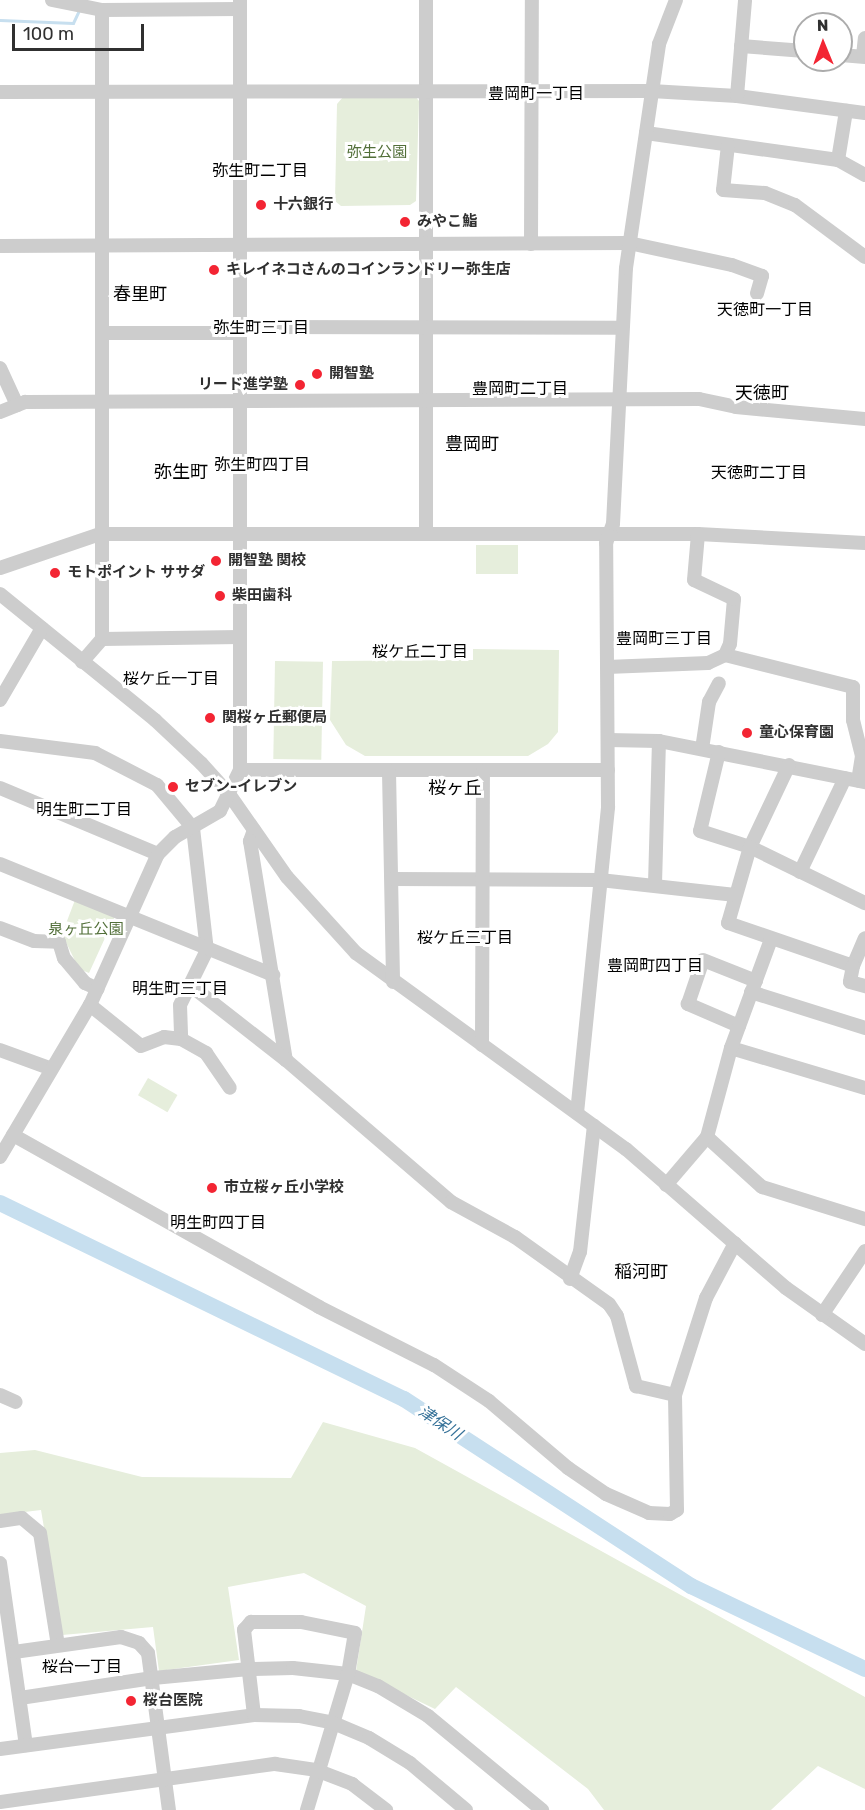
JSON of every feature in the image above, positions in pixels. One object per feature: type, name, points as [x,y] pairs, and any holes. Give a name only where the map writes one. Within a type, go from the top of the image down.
[{"type":"street","points":[[0,1157],[90,1005],[158,854],[220,811],[240,770],[240,4],[102,10],[52,0]]},
{"type":"street","points":[[426,0],[426,534]]},
{"type":"street","points":[[531,0],[531,243]]},
{"type":"street","points":[[577,1113],[600,880],[608,770],[606,543],[610,534],[629,243],[660,44],[676,0]]},
{"type":"street","points":[[737,96],[745,0]]},
{"type":"street","points":[[82,662],[102,639],[100,534],[103,401],[102,10]]},
{"type":"street","points":[[864,57],[865,38]]},
{"type":"street","points":[[741,46],[793,50]]},
{"type":"street","points":[[0,92],[651,91],[737,96],[865,113]]},
{"type":"street","points":[[838,160],[846,111]]},
{"type":"street","points":[[646,133],[838,160],[865,175]]},
{"type":"street","points":[[728,145],[723,190],[765,193],[795,206],[865,256]]},
{"type":"street","points":[[0,246],[629,243],[752,272],[762,276],[757,293]]},
{"type":"street","points":[[103,333],[426,327],[622,328]]},
{"type":"street","points":[[0,368],[17,405]]},
{"type":"street","points":[[0,412],[17,405],[103,401],[699,399],[736,407],[865,419]]},
{"type":"street","points":[[16,608],[3,583],[2,567],[100,534],[698,534],[865,543]]},
{"type":"street","points":[[698,534],[694,580],[734,599],[730,644],[725,655]]},
{"type":"street","points":[[0,594],[155,720],[230,794],[254,830],[323,920],[356,953],[594,1126],[822,1315],[865,1344]]},
{"type":"street","points":[[0,700],[42,628]]},
{"type":"street","points":[[102,639],[240,637]]},
{"type":"street","points":[[607,667],[708,663],[725,655],[853,687],[853,720],[862,756],[856,780],[800,872]]},
{"type":"street","points":[[702,749],[709,702],[719,683]]},
{"type":"street","points":[[608,740],[659,741],[856,780]]},
{"type":"street","points":[[0,741],[95,753],[157,785],[193,828],[207,950],[180,1005],[181,1039]]},
{"type":"street","points":[[655,884],[659,741]]},
{"type":"street","points":[[719,752],[700,831],[750,848],[865,903]]},
{"type":"street","points":[[789,765],[750,848],[728,923],[853,966]]},
{"type":"street","points":[[240,770],[608,770]]},
{"type":"street","points":[[389,771],[393,982]]},
{"type":"street","points":[[482,1045],[483,771]]},
{"type":"street","points":[[0,788],[158,854]]},
{"type":"street","points":[[254,830],[250,841],[286,1060]]},
{"type":"street","points":[[0,864],[273,975]]},
{"type":"street","points":[[392,879],[600,880],[655,884],[735,895]]},
{"type":"street","points":[[0,928],[34,941],[59,942],[71,966],[85,983],[98,989]]},
{"type":"street","points":[[865,938],[853,966],[850,982],[865,987]]},
{"type":"street","points":[[666,1185],[707,1137],[731,1048],[771,939]]},
{"type":"street","points":[[739,1026],[688,1004],[703,960],[754,987],[865,1028]]},
{"type":"street","points":[[190,985],[286,1060],[451,1202],[515,1237],[613,1310],[636,1386],[675,1395]]},
{"type":"street","points":[[90,1005],[141,1046],[147,1047],[164,1037],[181,1039],[206,1053],[230,1088]]},
{"type":"street","points":[[731,1048],[865,1088]]},
{"type":"street","points":[[0,1050],[52,1069]]},
{"type":"street","points":[[570,1279],[580,1252],[594,1126]]},
{"type":"street","points":[[707,1137],[762,1187],[865,1219]]},
{"type":"street","points":[[11,1140],[319,1307],[434,1365],[489,1401],[568,1468],[637,1510],[670,1514],[677,1510],[675,1395],[706,1298],[735,1243]]},
{"type":"street","points":[[822,1315],[863,1260]]},
{"type":"street","points":[[0,1395],[16,1402]]},
{"type":"street","points":[[0,1521],[22,1518],[40,1533],[58,1645]]},
{"type":"street","points":[[0,1563],[26,1745]]},
{"type":"street","points":[[254,1715],[244,1630],[251,1622],[301,1622],[355,1633],[348,1674],[316,1770],[307,1810]]},
{"type":"street","points":[[14,1652],[121,1637],[139,1643],[148,1653],[153,1678],[169,1810]]},
{"type":"street","points":[[20,1698],[153,1678],[249,1669],[293,1668],[348,1674],[378,1686],[428,1716],[534,1808]]},
{"type":"street","points":[[0,1749],[160,1730],[254,1715],[299,1716],[331,1722],[393,1751],[466,1810]]},
{"type":"street","points":[[0,1802],[275,1764],[316,1770],[351,1784],[387,1810]]},
{"type":"green space","name":"弥生公園","points":[[415,96],[419,101],[416,201],[410,205],[341,206],[335,201],[337,104],[343,97]]},
{"type":"green space","points":[[476,545],[518,545],[518,574],[476,574]]},
{"type":"green space","points":[[473,649],[559,650],[558,732],[548,744],[528,756],[365,756],[346,745],[330,720],[332,661],[473,660]]},
{"type":"green space","points":[[275,661],[323,662],[321,760],[273,759]]},
{"type":"green space","name":"泉ヶ丘公園","points":[[75,900],[115,916],[89,973],[79,969],[62,934]]},
{"type":"green space","points":[[148,1078],[177,1095],[167,1112],[138,1095]]},
{"type":"green space","points":[[323,1422],[415,1448],[865,1697],[865,1789],[818,1766],[771,1810],[604,1810],[588,1789],[456,1687],[435,1709],[356,1671],[366,1606],[304,1573],[228,1587],[239,1660],[159,1671],[153,1627],[62,1635],[41,1510],[0,1515],[0,1453],[35,1450],[142,1477],[291,1478]]},
{"type":"waterway","points":[[0,20],[73,23],[79,10]]},
{"type":"waterway","name":"津保川","points":[[0,1203],[404,1399],[691,1586],[865,1669]]},
{"type":"place","name":"十六銀行","points":[[261,205]]},
{"type":"place","name":"みやこ鮨","points":[[405,222]]},
{"type":"place","name":"キレイネコさんのコインランドリー弥生店","points":[[214,270]]},
{"type":"place","name":"開智塾","points":[[317,374]]},
{"type":"place","name":"リード進学塾","points":[[300,385]]},
{"type":"place","name":"開智塾 関校","points":[[216,561]]},
{"type":"place","name":"モトポイント ササダ","points":[[55,573]]},
{"type":"place","name":"柴田歯科","points":[[220,596]]},
{"type":"place","name":"関桜ヶ丘郵便局","points":[[210,718]]},
{"type":"place","name":"童心保育園","points":[[747,733]]},
{"type":"place","name":"セブン-イレブン","points":[[173,787]]},
{"type":"place","name":"市立桜ヶ丘小学校","points":[[212,1188]]},
{"type":"place","name":"桜台医院","points":[[131,1701]]},
{"type":"district","name":"豊岡町一丁目","points":[[536,94]]},
{"type":"district","name":"弥生町二丁目","points":[[260,171]]},
{"type":"district","name":"春里町","points":[[140,294]]},
{"type":"district","name":"天徳町一丁目","points":[[765,310]]},
{"type":"district","name":"弥生町三丁目","points":[[261,328]]},
{"type":"district","name":"豊岡町二丁目","points":[[520,389]]},
{"type":"district","name":"天徳町","points":[[762,393]]},
{"type":"district","name":"豊岡町","points":[[472,444]]},
{"type":"district","name":"弥生町四丁目","points":[[262,465]]},
{"type":"district","name":"弥生町","points":[[181,472]]},
{"type":"district","name":"天徳町二丁目","points":[[759,473]]},
{"type":"district","name":"豊岡町三丁目","points":[[664,639]]},
{"type":"district","name":"桜ケ丘二丁目","points":[[420,652]]},
{"type":"district","name":"桜ケ丘一丁目","points":[[171,679]]},
{"type":"district","name":"桜ヶ丘","points":[[455,788]]},
{"type":"district","name":"明生町二丁目","points":[[84,810]]},
{"type":"district","name":"桜ケ丘三丁目","points":[[465,938]]},
{"type":"district","name":"豊岡町四丁目","points":[[655,966]]},
{"type":"district","name":"明生町三丁目","points":[[180,989]]},
{"type":"district","name":"明生町四丁目","points":[[218,1223]]},
{"type":"district","name":"稲河町","points":[[641,1272]]},
{"type":"district","name":"桜台一丁目","points":[[82,1667]]}]
